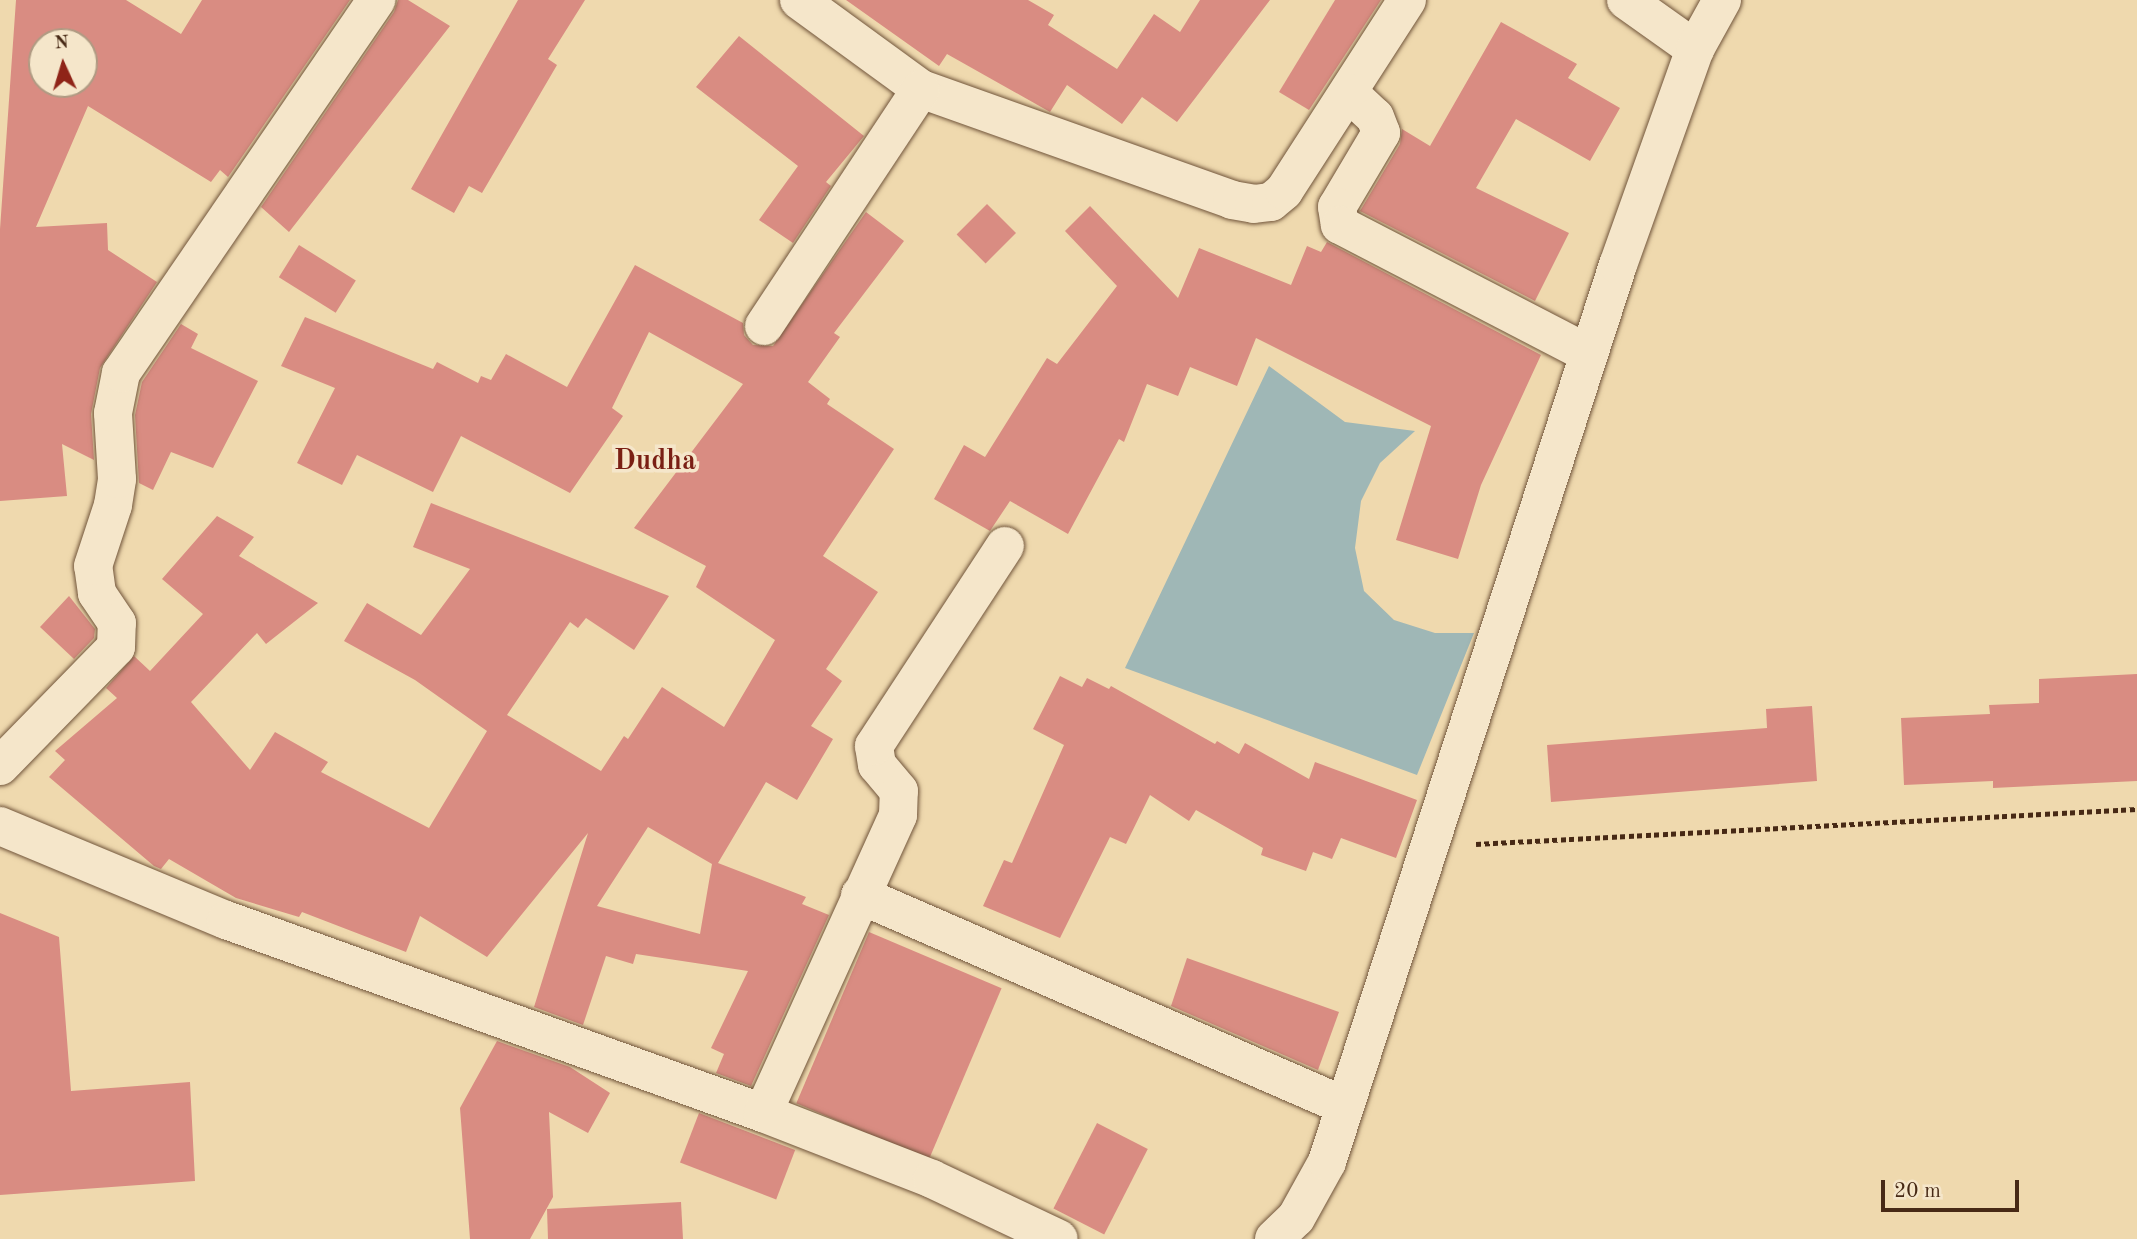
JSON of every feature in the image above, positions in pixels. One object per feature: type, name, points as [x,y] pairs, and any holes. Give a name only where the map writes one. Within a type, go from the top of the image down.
[{"type":"street","points":[[0,766],[116,647],[117,623],[97,593],[93,566],[113,505],[113,403],[121,373],[376,0]]},
{"type":"street","points":[[799,0],[921,89],[1232,200],[1254,204],[1271,201],[1284,191],[1407,0]]},
{"type":"street","points":[[1626,0],[1695,49]]},
{"type":"street","points":[[1274,1239],[1296,1218],[1327,1162],[1589,354],[1695,49],[1722,0]]},
{"type":"street","points":[[764,326],[921,89]]},
{"type":"street","points":[[1349,93],[1375,117],[1381,133],[1337,207],[1340,225],[1589,354]]},
{"type":"street","points":[[764,1113],[900,804],[899,791],[877,765],[874,746],[1005,547]]},
{"type":"street","points":[[0,826],[226,920],[764,1113],[932,1179],[1059,1239]]},
{"type":"street","points":[[860,895],[1345,1106]]},
{"type":"path","points":[[1429,846],[2137,809]]},
{"type":"water","points":[[1269,366],[1345,422],[1415,431],[1380,463],[1361,501],[1355,548],[1364,591],[1394,620],[1435,633],[1474,633],[1417,775],[1125,668]]},
{"type":"building","points":[[16,0],[126,0],[181,34],[202,0],[350,0],[228,177],[220,170],[211,182],[88,106],[36,227],[107,223],[108,250],[157,282],[100,368],[91,414],[94,460],[62,444],[67,496],[0,501],[0,229]]},
{"type":"building","points":[[398,0],[408,0],[450,26],[289,232],[261,207],[394,12]]},
{"type":"building","points":[[518,0],[585,0],[548,59],[557,65],[482,193],[469,186],[454,213],[411,189]]},
{"type":"building","points":[[846,0],[1028,0],[1054,15],[1048,25],[1117,69],[1154,14],[1180,32],[1200,0],[1270,0],[1177,122],[1142,97],[1122,124],[1067,85],[1050,112],[947,54],[939,66]]},
{"type":"building","points":[[1335,0],[1381,0],[1309,110],[1279,92]]},
{"type":"building","points":[[1501,22],[1577,64],[1568,78],[1620,108],[1590,161],[1516,119],[1476,188],[1569,233],[1535,301],[1360,211],[1400,144],[1402,129],[1430,146]]},
{"type":"building","points":[[739,36],[864,136],[826,182],[831,186],[793,243],[759,220],[798,166],[696,87]]},
{"type":"building","points":[[987,204],[1016,233],[986,263],[957,234]]},
{"type":"building","points":[[1090,206],[1178,298],[1199,248],[1291,285],[1307,246],[1321,252],[1327,242],[1541,355],[1481,485],[1458,559],[1396,540],[1431,426],[1256,338],[1237,386],[1190,367],[1178,396],[1147,384],[1124,442],[1119,439],[1068,534],[1010,501],[990,531],[934,499],[964,445],[985,457],[1047,358],[1057,364],[1117,286],[1065,231]]},
{"type":"building","points":[[866,212],[904,241],[834,333],[840,337],[808,382],[830,399],[827,404],[894,449],[823,556],[878,592],[826,669],[842,681],[811,726],[833,739],[797,800],[766,782],[718,863],[806,897],[802,904],[829,915],[751,1086],[716,1073],[724,1054],[711,1048],[748,971],[636,954],[633,964],[606,956],[583,1025],[534,1007],[588,833],[487,957],[420,916],[406,952],[302,912],[299,917],[236,898],[169,859],[161,869],[154,866],[49,777],[65,760],[55,751],[117,698],[106,688],[134,656],[150,671],[203,614],[162,579],[217,516],[254,537],[239,556],[318,603],[266,644],[257,633],[191,702],[250,770],[275,732],[328,762],[321,772],[429,828],[487,731],[415,680],[344,641],[367,603],[421,635],[470,569],[413,547],[431,503],[669,596],[634,650],[586,618],[578,628],[570,622],[507,715],[601,771],[624,736],[628,739],[662,687],[724,727],[775,640],[696,587],[706,566],[634,528],[743,384],[649,332],[612,408],[623,416],[570,493],[461,436],[433,492],[357,455],[342,485],[297,463],[335,388],[281,366],[305,317],[433,369],[437,362],[478,383],[481,376],[491,380],[506,354],[567,387],[635,265],[743,323],[744,335],[753,345],[773,346]],"holes":[[[648,827],[712,864],[700,934],[597,906]]]},
{"type":"building","points":[[299,245],[356,281],[336,313],[279,277]]},
{"type":"building","points":[[181,324],[198,334],[191,348],[258,381],[213,468],[171,452],[153,490],[139,483],[135,415],[142,382]]},
{"type":"building","points":[[69,596],[95,629],[94,638],[74,659],[40,627]]},
{"type":"building","points":[[2137,674],[2137,781],[1993,788],[1993,781],[1904,785],[1901,718],[1990,714],[1989,705],[2039,703],[2039,679]]},
{"type":"building","points":[[1060,676],[1082,687],[1087,678],[1109,689],[1111,686],[1215,744],[1217,741],[1239,754],[1245,743],[1309,779],[1315,762],[1417,800],[1396,858],[1341,838],[1332,859],[1313,852],[1306,871],[1261,855],[1263,848],[1196,810],[1189,821],[1150,795],[1126,844],[1110,837],[1060,938],[983,906],[1004,860],[1012,863],[1064,745],[1033,729]]},
{"type":"building","points":[[1812,706],[1817,781],[1551,802],[1547,745],[1767,728],[1766,709]]},
{"type":"building","points":[[0,913],[59,937],[71,1091],[190,1082],[195,1181],[0,1195]]},
{"type":"building","points":[[869,932],[1002,988],[929,1159],[796,1103]]},
{"type":"building","points":[[1187,958],[1339,1012],[1318,1070],[1171,1006]]},
{"type":"building","points":[[497,1041],[570,1067],[610,1093],[588,1133],[549,1112],[553,1197],[530,1239],[470,1239],[460,1108]]},
{"type":"building","points":[[699,1113],[795,1150],[776,1199],[680,1162]]},
{"type":"building","points":[[1097,1123],[1148,1149],[1104,1234],[1053,1209]]},
{"type":"building","points":[[681,1202],[683,1239],[548,1239],[547,1209]]},
{"type":"district","name":"Dudha","points":[[655,462]]}]
